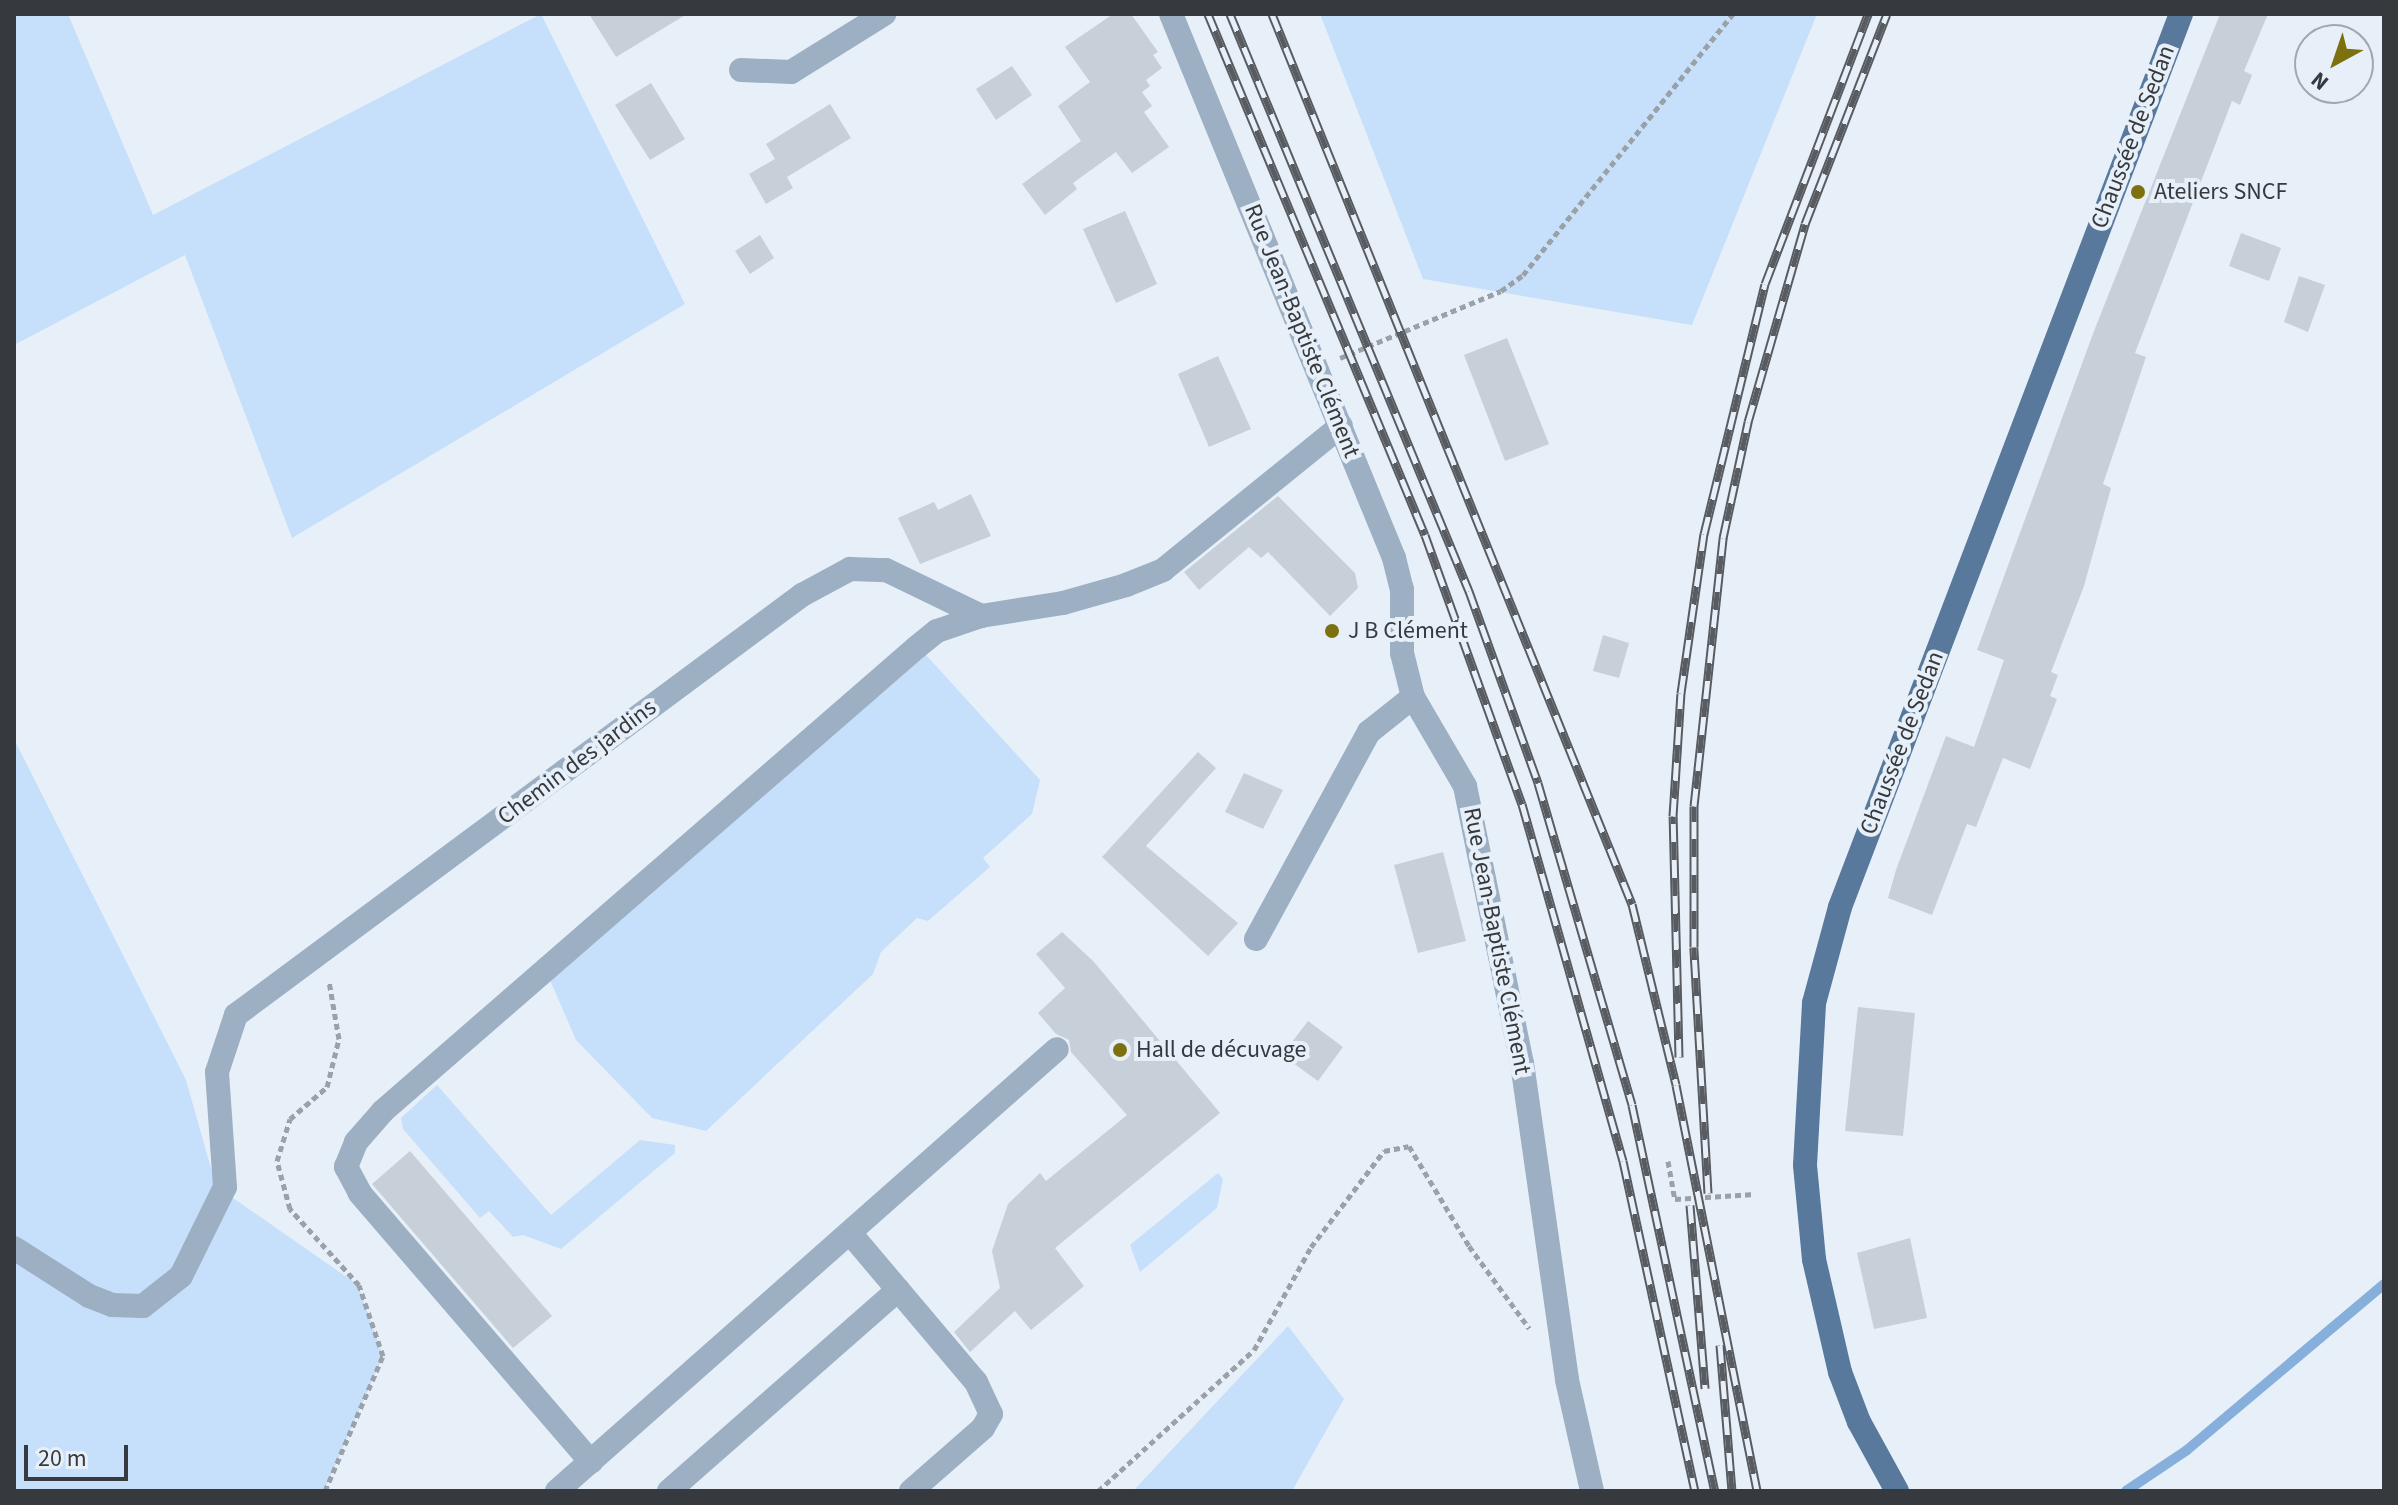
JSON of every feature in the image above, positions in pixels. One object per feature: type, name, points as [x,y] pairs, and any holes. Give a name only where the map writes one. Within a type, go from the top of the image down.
[{"type":"main road","name":"Chaussée de Sedan","points":[[1897,1491],[1859,1422],[1840,1372],[1814,1259],[1805,1165],[1814,1003],[1845,892],[2181,14]]},
{"type":"street","points":[[741,70],[791,72],[884,14]]},
{"type":"street","name":"Rue Jean-Baptiste Clément","points":[[1171,14],[1394,558],[1402,589],[1402,653],[1413,697],[1465,786],[1489,883],[1522,1063],[1567,1380],[1592,1491]]},
{"type":"street","points":[[591,1462],[360,1193],[346,1167],[356,1142],[383,1111],[937,631],[981,616],[1063,603],[1163,570],[1341,426]]},
{"type":"street","name":"Chemin des jardins","points":[[14,1248],[89,1296],[112,1305],[143,1306],[181,1276],[225,1187],[217,1072],[236,1015],[802,595],[850,569],[886,570],[981,616]]},
{"type":"street","points":[[1256,939],[1369,732],[1413,697]]},
{"type":"street","points":[[557,1491],[1057,1049]]},
{"type":"street","points":[[850,1233],[976,1382],[991,1414],[983,1428],[911,1491]]},
{"type":"street","points":[[669,1491],[898,1290]]},
{"type":"path","points":[[1317,368],[1501,291],[1523,275],[1733,14]]},
{"type":"path","points":[[318,954],[329,981],[339,1039],[327,1087],[290,1119],[277,1161],[290,1209],[359,1285],[383,1356],[325,1491]]},
{"type":"path","points":[[1098,1491],[1254,1350],[1311,1247],[1384,1151],[1409,1146],[1469,1246],[1531,1332]]},
{"type":"path","points":[[1668,1161],[1675,1199],[1755,1194]]},
{"type":"shaded area","points":[[14,14],[68,14],[153,215],[541,14],[685,304],[292,538],[185,255],[14,345]]},
{"type":"shaded area","points":[[1320,14],[1817,14],[1692,325],[1423,279]]},
{"type":"shaded area","points":[[926,655],[1040,780],[1032,814],[983,858],[990,867],[928,921],[917,918],[881,952],[873,974],[706,1131],[652,1118],[576,1040],[550,980]]},
{"type":"shaded area","points":[[14,739],[186,1080],[216,1186],[358,1285],[383,1356],[324,1491],[14,1491]]},
{"type":"shaded area","points":[[437,1085],[551,1215],[640,1140],[675,1145],[675,1153],[561,1249],[523,1235],[513,1237],[489,1211],[480,1218],[403,1129],[401,1118]]},
{"type":"shaded area","points":[[1218,1173],[1223,1179],[1217,1208],[1140,1272],[1130,1245]]},
{"type":"shaded area","points":[[1288,1326],[1344,1399],[1292,1491],[1133,1491]]},
{"type":"building","points":[[589,14],[687,14],[616,57]]},
{"type":"building","points":[[1113,14],[1131,14],[1158,52],[1153,55],[1162,68],[1146,80],[1150,86],[1142,92],[1152,106],[1144,112],[1169,147],[1132,173],[1116,152],[1073,183],[1077,189],[1045,215],[1022,184],[1081,141],[1058,106],[1090,82],[1065,47]]},
{"type":"building","points":[[2220,14],[2268,14],[2244,71],[2252,75],[2240,105],[2232,101],[2135,353],[2146,357],[2103,484],[2111,488],[2084,586],[2051,672],[2058,675],[2050,696],[2057,699],[2030,769],[2003,758],[1976,827],[1967,824],[1932,915],[1888,898],[1896,870],[1946,736],[1974,747],[2004,660],[1977,650],[2094,331]]},
{"type":"building","points":[[1012,66],[1032,95],[996,120],[976,89]]},
{"type":"building","points":[[651,83],[685,139],[650,160],[615,105]]},
{"type":"building","points":[[830,104],[851,138],[787,177],[793,188],[766,204],[749,174],[775,159],[766,144]]},
{"type":"building","points":[[1125,211],[1157,284],[1116,303],[1083,229]]},
{"type":"building","points":[[2241,233],[2281,248],[2269,281],[2229,266]]},
{"type":"building","points":[[760,235],[774,258],[750,274],[735,251]]},
{"type":"building","points":[[2299,276],[2325,285],[2308,332],[2284,322]]},
{"type":"building","points":[[1507,338],[1549,444],[1505,461],[1464,355]]},
{"type":"building","points":[[1218,356],[1251,429],[1209,447],[1178,374]]},
{"type":"building","points":[[971,494],[991,536],[920,564],[898,518],[934,502],[938,510]]},
{"type":"building","points":[[1278,496],[1355,573],[1358,588],[1330,616],[1268,552],[1261,558],[1249,547],[1199,590],[1184,572]]},
{"type":"building","points":[[1603,635],[1629,643],[1619,678],[1593,671]]},
{"type":"building","points":[[1198,752],[1216,768],[1146,846],[1238,923],[1208,956],[1102,857]]},
{"type":"building","points":[[1244,773],[1283,790],[1263,829],[1225,812]]},
{"type":"building","points":[[1443,852],[1466,941],[1418,953],[1394,865]]},
{"type":"building","points":[[1062,932],[1094,962],[1220,1113],[1055,1248],[1084,1286],[1031,1330],[1015,1311],[970,1352],[954,1332],[1000,1288],[992,1251],[1008,1204],[1040,1173],[1046,1181],[1127,1115],[1071,1052],[1069,1040],[1056,1034],[1038,1013],[1065,988],[1036,954]]},
{"type":"building","points":[[1858,1007],[1915,1013],[1903,1136],[1845,1131]]},
{"type":"building","points":[[1308,1021],[1343,1047],[1318,1081],[1282,1055]]},
{"type":"building","points":[[410,1151],[552,1316],[513,1348],[372,1184]]},
{"type":"building","points":[[1910,1238],[1927,1318],[1874,1329],[1857,1253]]},
{"type":"waterway","points":[[2126,1491],[2187,1450],[2384,1284]]},
{"type":"railway","points":[[1208,14],[1425,535],[1522,804],[1623,1161],[1695,1491]]},
{"type":"railway","points":[[1230,14],[1469,591],[1538,783],[1632,1105],[1715,1491]]},
{"type":"railway","points":[[1272,14],[1632,904],[1676,1085],[1757,1491]]},
{"type":"railway","points":[[1679,1057],[1673,816],[1681,693],[1704,534],[1765,284],[1868,14]]},
{"type":"railway","points":[[1708,1193],[1694,947],[1694,806],[1723,538],[1748,422],[1805,224],[1887,14]]},
{"type":"railway","points":[[1690,1205],[1705,1388]]},
{"type":"railway","points":[[1720,1345],[1732,1491]]},
{"type":"place","name":"Ateliers SNCF","points":[[2138,192]]},
{"type":"place","name":"J B Clément","points":[[1332,631]]},
{"type":"place","name":"Hall de décuvage","points":[[1120,1050]]}]
